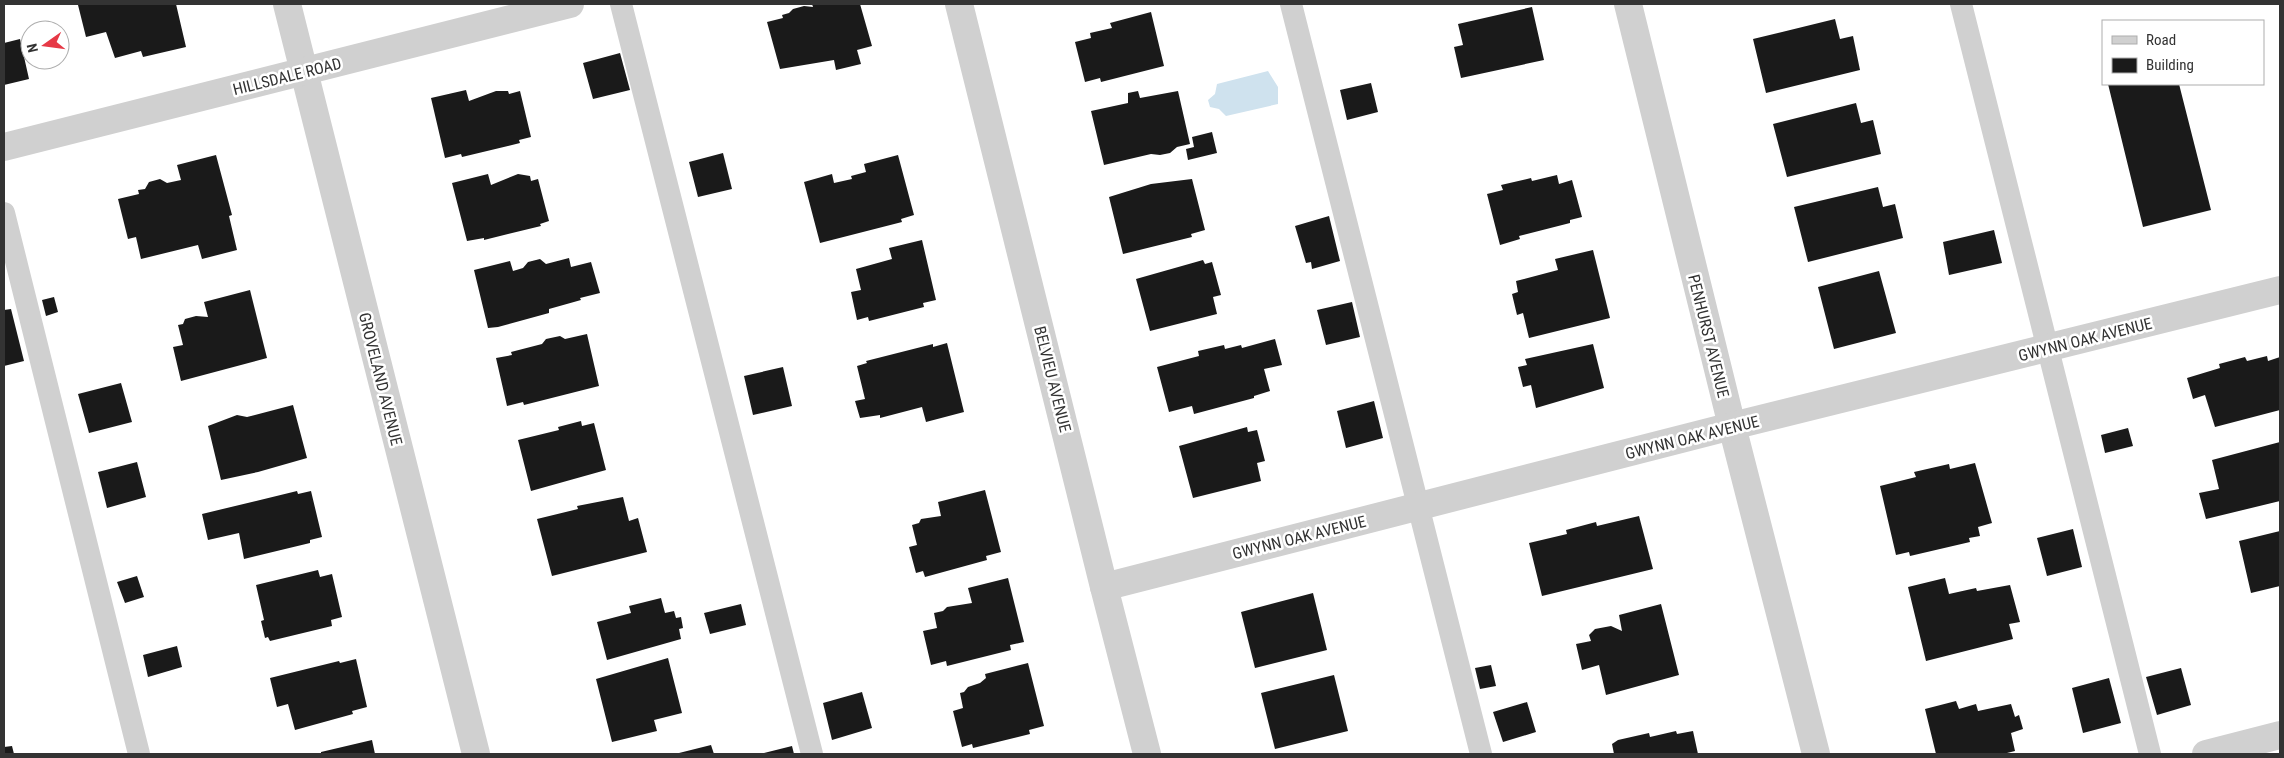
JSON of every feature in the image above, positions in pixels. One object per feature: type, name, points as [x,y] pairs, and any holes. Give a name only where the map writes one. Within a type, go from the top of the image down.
[{"type":"street","name":"GROVELAND AVENUE","points":[[286,4],[476,754]]},
{"type":"street","name":"HILLSDALE ROAD","points":[[4,147],[570,4]]},
{"type":"street","name":"BELVIEU AVENUE","points":[[959,4],[1147,754]]},
{"type":"street","name":"PENHURST AVENUE","points":[[1628,4],[1732,426],[1816,754]]},
{"type":"street","name":"GWYNN OAK AVENUE","points":[[1104,587],[1732,426],[2280,290]]},
{"type":"street","points":[[2206,754],[2280,735]]},
{"type":"lane","points":[[621,4],[812,754]]},
{"type":"lane","points":[[1291,4],[1482,754]]},
{"type":"lane","points":[[1961,4],[2046,349],[2150,754]]},
{"type":"lane","points":[[4,213],[139,754]]},
{"type":"water","points":[[1268,71],[1278,87],[1278,104],[1226,116],[1219,109],[1210,107],[1208,100],[1215,94],[1217,84]]},
{"type":"building","points":[[176,4],[186,47],[143,57],[141,51],[115,58],[106,32],[86,37],[78,5]]},
{"type":"building","points":[[812,4],[860,4],[872,46],[857,50],[861,64],[836,70],[834,60],[780,69],[767,22],[783,18],[782,15],[789,13],[793,9],[804,6],[813,7]]},
{"type":"building","points":[[1532,7],[1544,60],[1461,78],[1454,47],[1463,45],[1458,24]]},
{"type":"building","points":[[1151,12],[1164,66],[1101,82],[1100,78],[1085,82],[1075,42],[1091,38],[1090,33],[1112,28],[1110,23]]},
{"type":"building","points":[[1835,19],[1840,39],[1853,36],[1860,70],[1766,93],[1753,39]]},
{"type":"building","points":[[20,39],[20,70],[27,70],[29,79],[4,85],[4,43]]},
{"type":"building","points":[[620,53],[630,90],[593,99],[583,63]]},
{"type":"building","points":[[1371,83],[1378,112],[1347,120],[1340,90]]},
{"type":"building","points":[[2108,85],[2179,85],[2211,210],[2143,227]]},
{"type":"building","points":[[466,90],[469,101],[496,91],[508,91],[509,94],[520,91],[531,137],[519,140],[520,143],[462,157],[461,154],[445,158],[431,98]]},
{"type":"building","points":[[1138,91],[1140,98],[1178,91],[1190,144],[1177,147],[1170,153],[1151,154],[1104,165],[1091,111],[1128,103],[1128,93]]},
{"type":"building","points":[[1856,103],[1861,123],[1873,120],[1881,154],[1787,177],[1773,124]]},
{"type":"building","points":[[1212,132],[1217,153],[1188,160],[1186,149],[1194,147],[1192,137]]},
{"type":"building","points":[[723,153],[732,189],[698,197],[689,162]]},
{"type":"building","points":[[216,155],[232,215],[229,216],[237,250],[202,259],[198,245],[141,259],[136,237],[128,239],[118,199],[139,194],[138,190],[145,189],[149,182],[160,179],[167,183],[181,180],[177,165]]},
{"type":"building","points":[[898,155],[914,215],[901,219],[902,222],[820,243],[804,182],[832,174],[834,183],[852,179],[851,176],[866,172],[864,164]]},
{"type":"building","points":[[488,174],[491,185],[518,174],[530,176],[531,181],[538,179],[549,221],[540,224],[541,226],[484,240],[484,238],[467,241],[452,183]]},
{"type":"building","points":[[1557,175],[1559,184],[1572,180],[1582,217],[1570,220],[1570,223],[1519,236],[1520,239],[1500,245],[1487,194],[1503,190],[1501,185],[1531,178],[1532,181]]},
{"type":"building","points":[[1192,179],[1205,230],[1191,234],[1192,237],[1123,254],[1109,197],[1151,184]]},
{"type":"building","points":[[1878,187],[1883,207],[1895,204],[1903,238],[1808,262],[1794,207]]},
{"type":"building","points":[[1329,216],[1340,261],[1312,269],[1311,262],[1306,263],[1295,226]]},
{"type":"building","points":[[1994,230],[2002,263],[1949,275],[1943,242]]},
{"type":"building","points":[[922,240],[936,300],[923,303],[924,307],[869,321],[868,317],[857,320],[851,292],[861,290],[856,269],[892,259],[889,248]]},
{"type":"building","points":[[1593,250],[1610,318],[1529,338],[1523,313],[1517,315],[1512,294],[1518,292],[1516,281],[1558,270],[1555,259]]},
{"type":"building","points":[[569,258],[571,267],[591,262],[600,293],[549,309],[549,313],[488,328],[474,270],[510,261],[513,271],[523,268],[528,262],[540,259],[546,264]]},
{"type":"building","points":[[1203,260],[1205,264],[1212,262],[1221,295],[1213,297],[1217,314],[1150,331],[1136,279]]},
{"type":"building","points":[[1879,271],[1896,333],[1834,349],[1818,287]]},
{"type":"building","points":[[250,290],[267,358],[181,381],[173,347],[183,345],[178,325],[183,324],[185,319],[196,316],[208,317],[204,302]]},
{"type":"building","points":[[54,297],[58,312],[46,316],[42,300]]},
{"type":"building","points":[[1352,302],[1360,337],[1326,345],[1317,310]]},
{"type":"building","points":[[11,309],[24,361],[4,366],[4,310]]},
{"type":"building","points":[[587,334],[599,386],[524,405],[523,402],[507,406],[496,358],[512,355],[511,352],[542,344],[546,339],[560,336],[565,339]]},
{"type":"building","points":[[1275,339],[1282,365],[1264,369],[1270,391],[1254,396],[1254,398],[1194,414],[1192,406],[1169,412],[1157,367],[1199,356],[1198,351],[1224,345],[1225,349],[1241,345],[1242,348]]},
{"type":"building","points":[[947,343],[964,412],[926,422],[922,407],[880,418],[880,415],[860,418],[855,401],[865,399],[857,366],[867,363],[866,361],[933,344],[933,347]]},
{"type":"building","points":[[1593,344],[1604,388],[1536,408],[1531,385],[1523,387],[1518,367],[1527,365],[1525,359]]},
{"type":"building","points":[[2267,356],[2268,361],[2280,357],[2280,410],[2215,427],[2205,395],[2193,399],[2187,378],[2220,368],[2219,364],[2245,357],[2247,361]]},
{"type":"building","points":[[783,367],[792,406],[753,415],[744,376]]},
{"type":"building","points":[[121,383],[132,422],[89,433],[78,394]]},
{"type":"building","points":[[1374,401],[1383,438],[1346,448],[1337,411]]},
{"type":"building","points":[[293,405],[307,458],[221,480],[208,426],[237,415],[247,417]]},
{"type":"building","points":[[581,421],[582,426],[594,423],[606,470],[531,491],[518,440],[559,430],[558,427]]},
{"type":"building","points":[[1247,427],[1248,432],[1257,430],[1265,461],[1257,463],[1261,481],[1193,498],[1179,446]]},
{"type":"building","points":[[2128,428],[2133,446],[2105,453],[2101,435]]},
{"type":"building","points":[[2280,442],[2280,501],[2206,519],[2199,493],[2219,489],[2212,460]]},
{"type":"building","points":[[137,462],[146,497],[107,508],[98,472]]},
{"type":"building","points":[[1975,463],[1992,523],[1978,527],[1980,536],[1969,538],[1970,542],[1910,556],[1909,552],[1896,555],[1880,486],[1916,477],[1914,472],[1949,464],[1950,469]]},
{"type":"building","points":[[985,490],[1001,552],[986,556],[987,560],[925,577],[923,571],[916,573],[909,547],[917,545],[912,525],[919,523],[921,519],[941,516],[938,502]]},
{"type":"building","points":[[297,491],[298,494],[311,491],[322,537],[310,540],[310,543],[244,559],[239,533],[208,540],[202,514]]},
{"type":"building","points":[[623,497],[629,521],[638,518],[647,552],[552,576],[537,519],[578,509],[577,506]]},
{"type":"building","points":[[1639,516],[1653,569],[1542,596],[1529,543],[1567,534],[1566,530],[1596,522],[1597,526]]},
{"type":"building","points":[[2073,529],[2082,567],[2047,576],[2037,538]]},
{"type":"building","points":[[2280,531],[2280,586],[2251,593],[2239,541]]},
{"type":"building","points":[[318,570],[320,577],[332,574],[342,617],[331,620],[332,626],[270,641],[268,637],[265,638],[261,621],[264,620],[256,585]]},
{"type":"building","points":[[137,576],[144,597],[125,603],[117,582]]},
{"type":"building","points":[[1008,578],[1024,642],[1010,645],[1011,650],[947,666],[946,661],[931,665],[923,631],[937,628],[934,613],[943,611],[947,607],[972,603],[968,588]]},
{"type":"building","points":[[1945,578],[1949,594],[1976,588],[1977,591],[2010,585],[2020,622],[2009,624],[2013,639],[1926,661],[1908,587]]},
{"type":"building","points":[[1313,593],[1327,650],[1255,668],[1241,612]]},
{"type":"building","points":[[661,598],[665,613],[674,611],[676,618],[681,617],[683,628],[679,629],[681,639],[607,660],[597,622],[631,613],[629,606]]},
{"type":"building","points":[[741,604],[746,625],[710,634],[704,613]]},
{"type":"building","points":[[1661,604],[1679,675],[1606,695],[1599,665],[1582,670],[1576,644],[1591,641],[1589,635],[1595,629],[1611,626],[1622,631],[1619,615]]},
{"type":"building","points":[[177,646],[182,667],[148,677],[143,655]]},
{"type":"building","points":[[668,658],[682,713],[654,720],[657,731],[612,742],[596,679]]},
{"type":"building","points":[[356,659],[367,707],[352,711],[353,714],[295,730],[288,704],[277,707],[270,678],[339,661],[340,663]]},
{"type":"building","points":[[1028,663],[1044,726],[1029,730],[1030,734],[973,748],[972,744],[962,747],[953,711],[963,708],[960,693],[964,692],[968,687],[980,683],[986,678],[985,674]]},
{"type":"building","points":[[1491,665],[1496,686],[1480,689],[1475,668]]},
{"type":"building","points":[[2181,668],[2191,705],[2157,715],[2146,677]]},
{"type":"building","points":[[1334,675],[1348,731],[1275,749],[1261,693]]},
{"type":"building","points":[[2109,678],[2121,723],[2083,733],[2072,688]]},
{"type":"building","points":[[862,692],[872,728],[832,740],[823,703]]},
{"type":"building","points":[[1956,701],[1959,709],[1976,704],[1978,711],[2011,704],[2015,717],[2019,715],[2023,729],[2011,733],[2015,751],[2003,754],[1936,754],[1925,709]]},
{"type":"building","points":[[1527,702],[1536,732],[1503,742],[1493,712]]},
{"type":"building","points":[[1676,731],[1677,734],[1693,731],[1698,754],[1614,754],[1612,744],[1618,740],[1649,733],[1650,737]]},
{"type":"building","points":[[372,740],[375,754],[321,754],[321,752]]},
{"type":"building","points":[[711,745],[714,754],[675,754]]},
{"type":"building","points":[[12,746],[14,754],[4,754],[4,747]]},
{"type":"building","points":[[792,746],[794,754],[760,754]]}]
